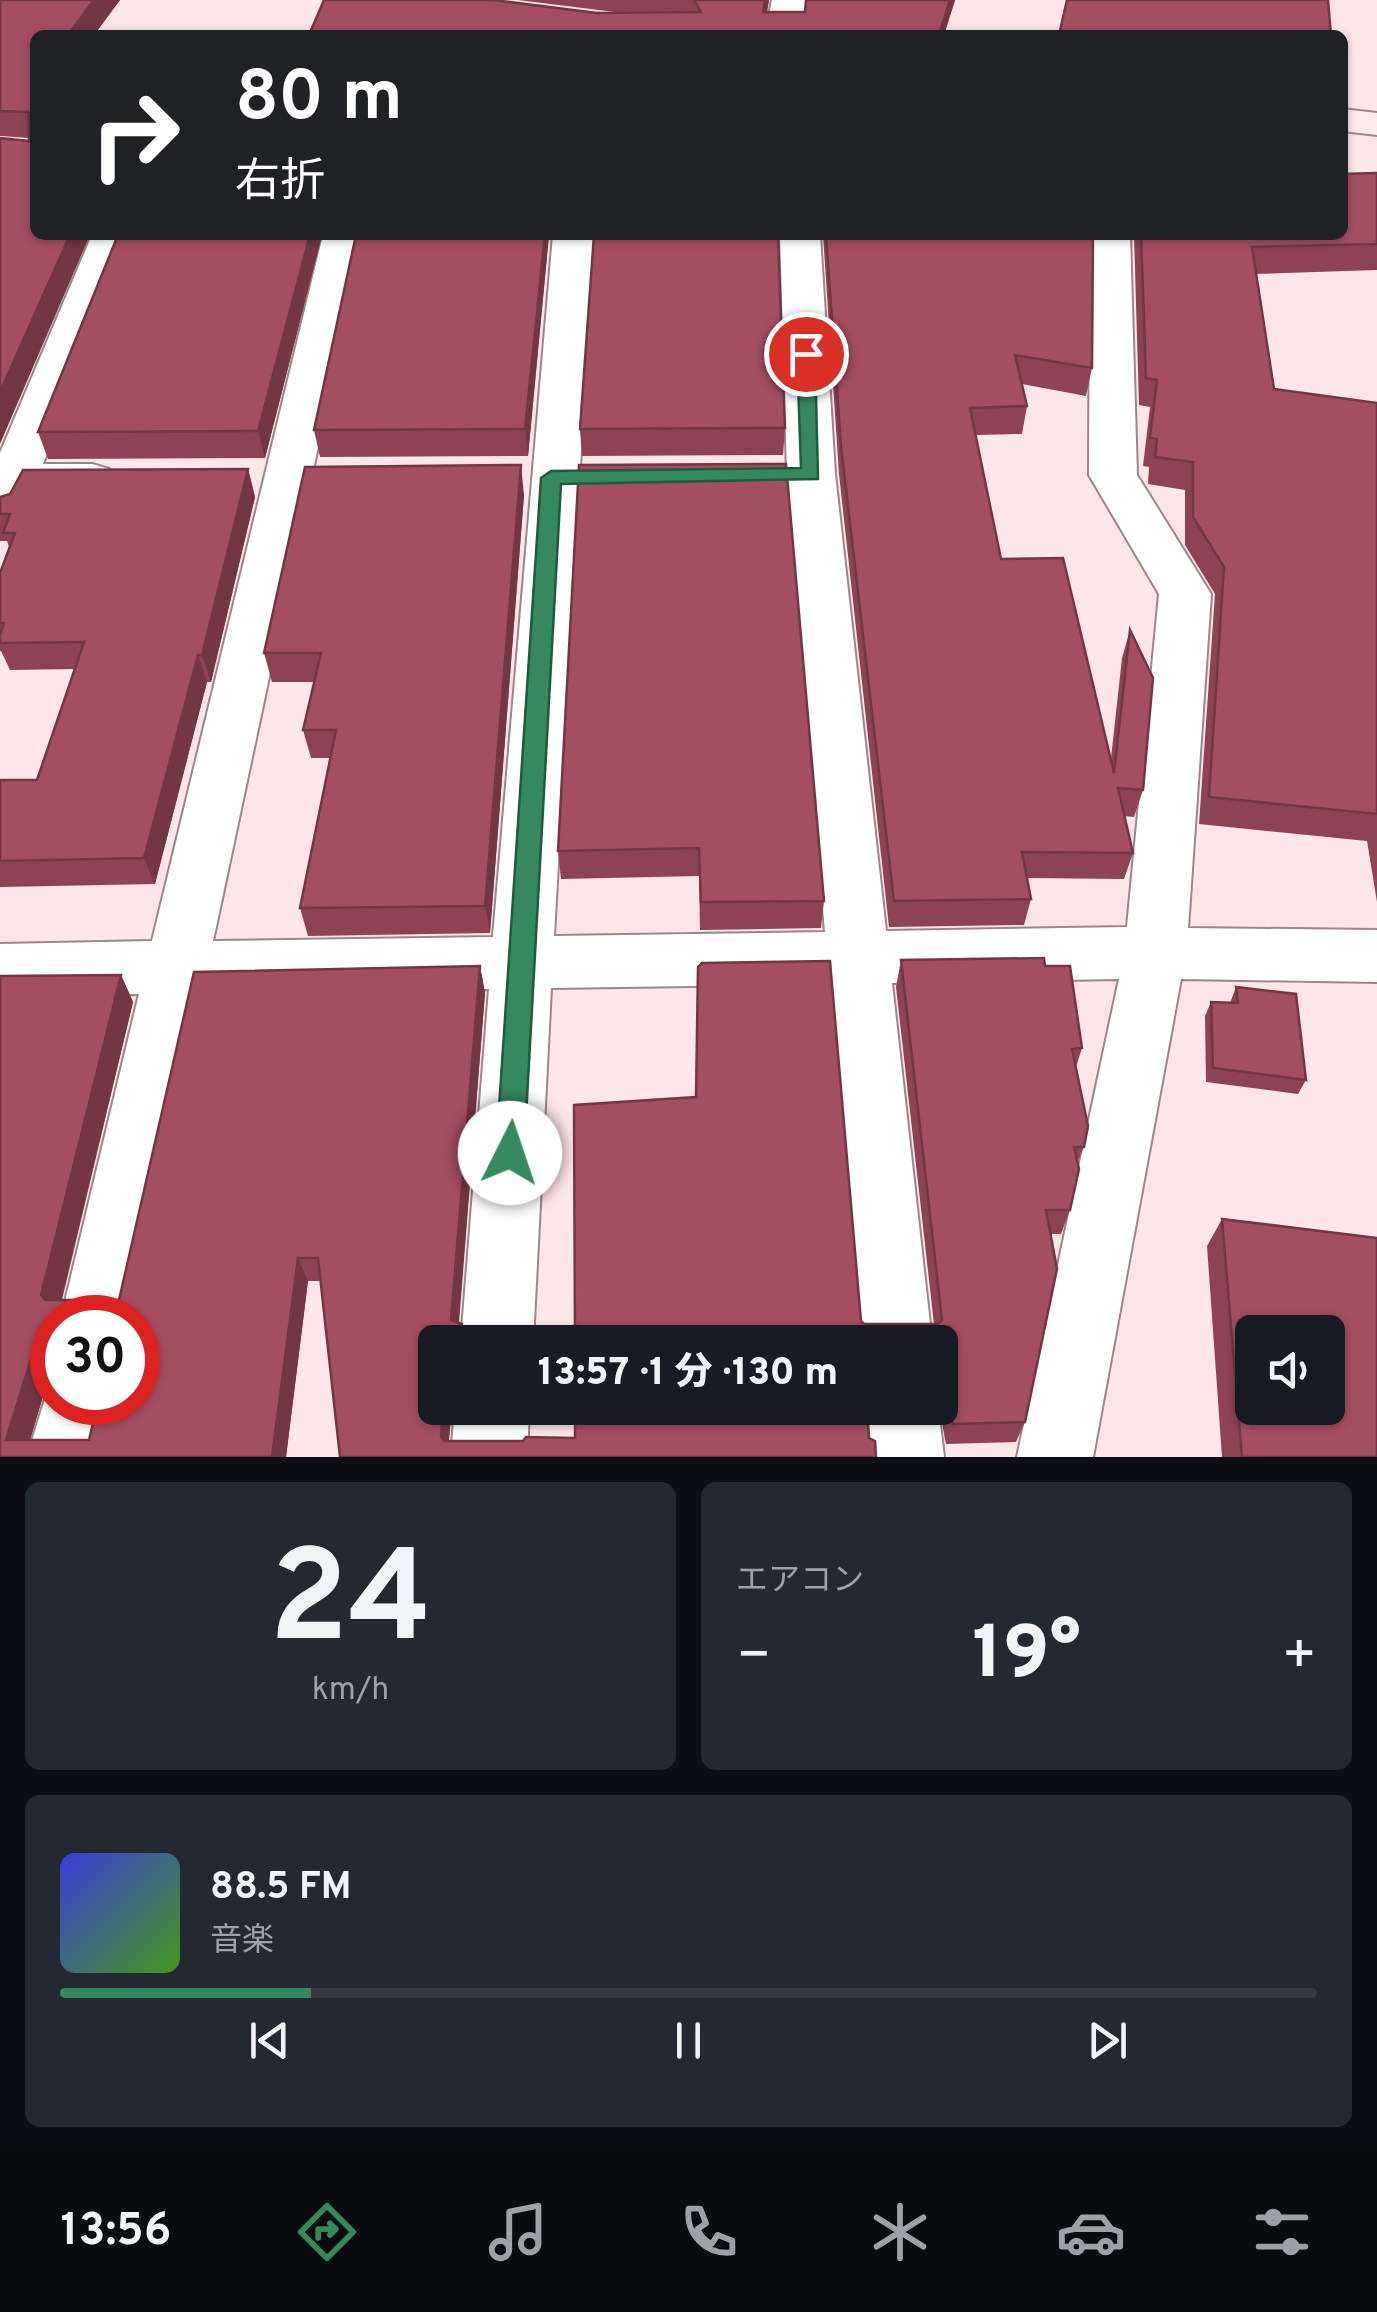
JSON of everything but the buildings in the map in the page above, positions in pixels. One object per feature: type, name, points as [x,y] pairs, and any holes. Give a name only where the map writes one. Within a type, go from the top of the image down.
[{"type":"main road","points":[[1348,121],[1377,124]]},
{"type":"street","points":[[784,30],[790,0]]},
{"type":"street","points":[[110,240],[4,490],[130,480]]},
{"type":"street","points":[[103,1295],[342,240]]},
{"type":"street","points":[[498,1325],[552,478],[573,240]]},
{"type":"street","points":[[800,240],[791,474],[861,957],[894,1325]]},
{"type":"street","points":[[1055,1457],[1155,953],[1174,762],[1184,594],[1113,475],[1110,240]]},
{"type":"street","points":[[0,970],[1155,953],[1377,956]]},
{"type":"street","points":[[65,1457],[73,1425]]},
{"type":"street","points":[[488,1457],[491,1425]]},
{"type":"street","points":[[903,1425],[906,1457]]},
{"type":"route","points":[[510,1153],[551,478],[811,474],[806,354]]}]
